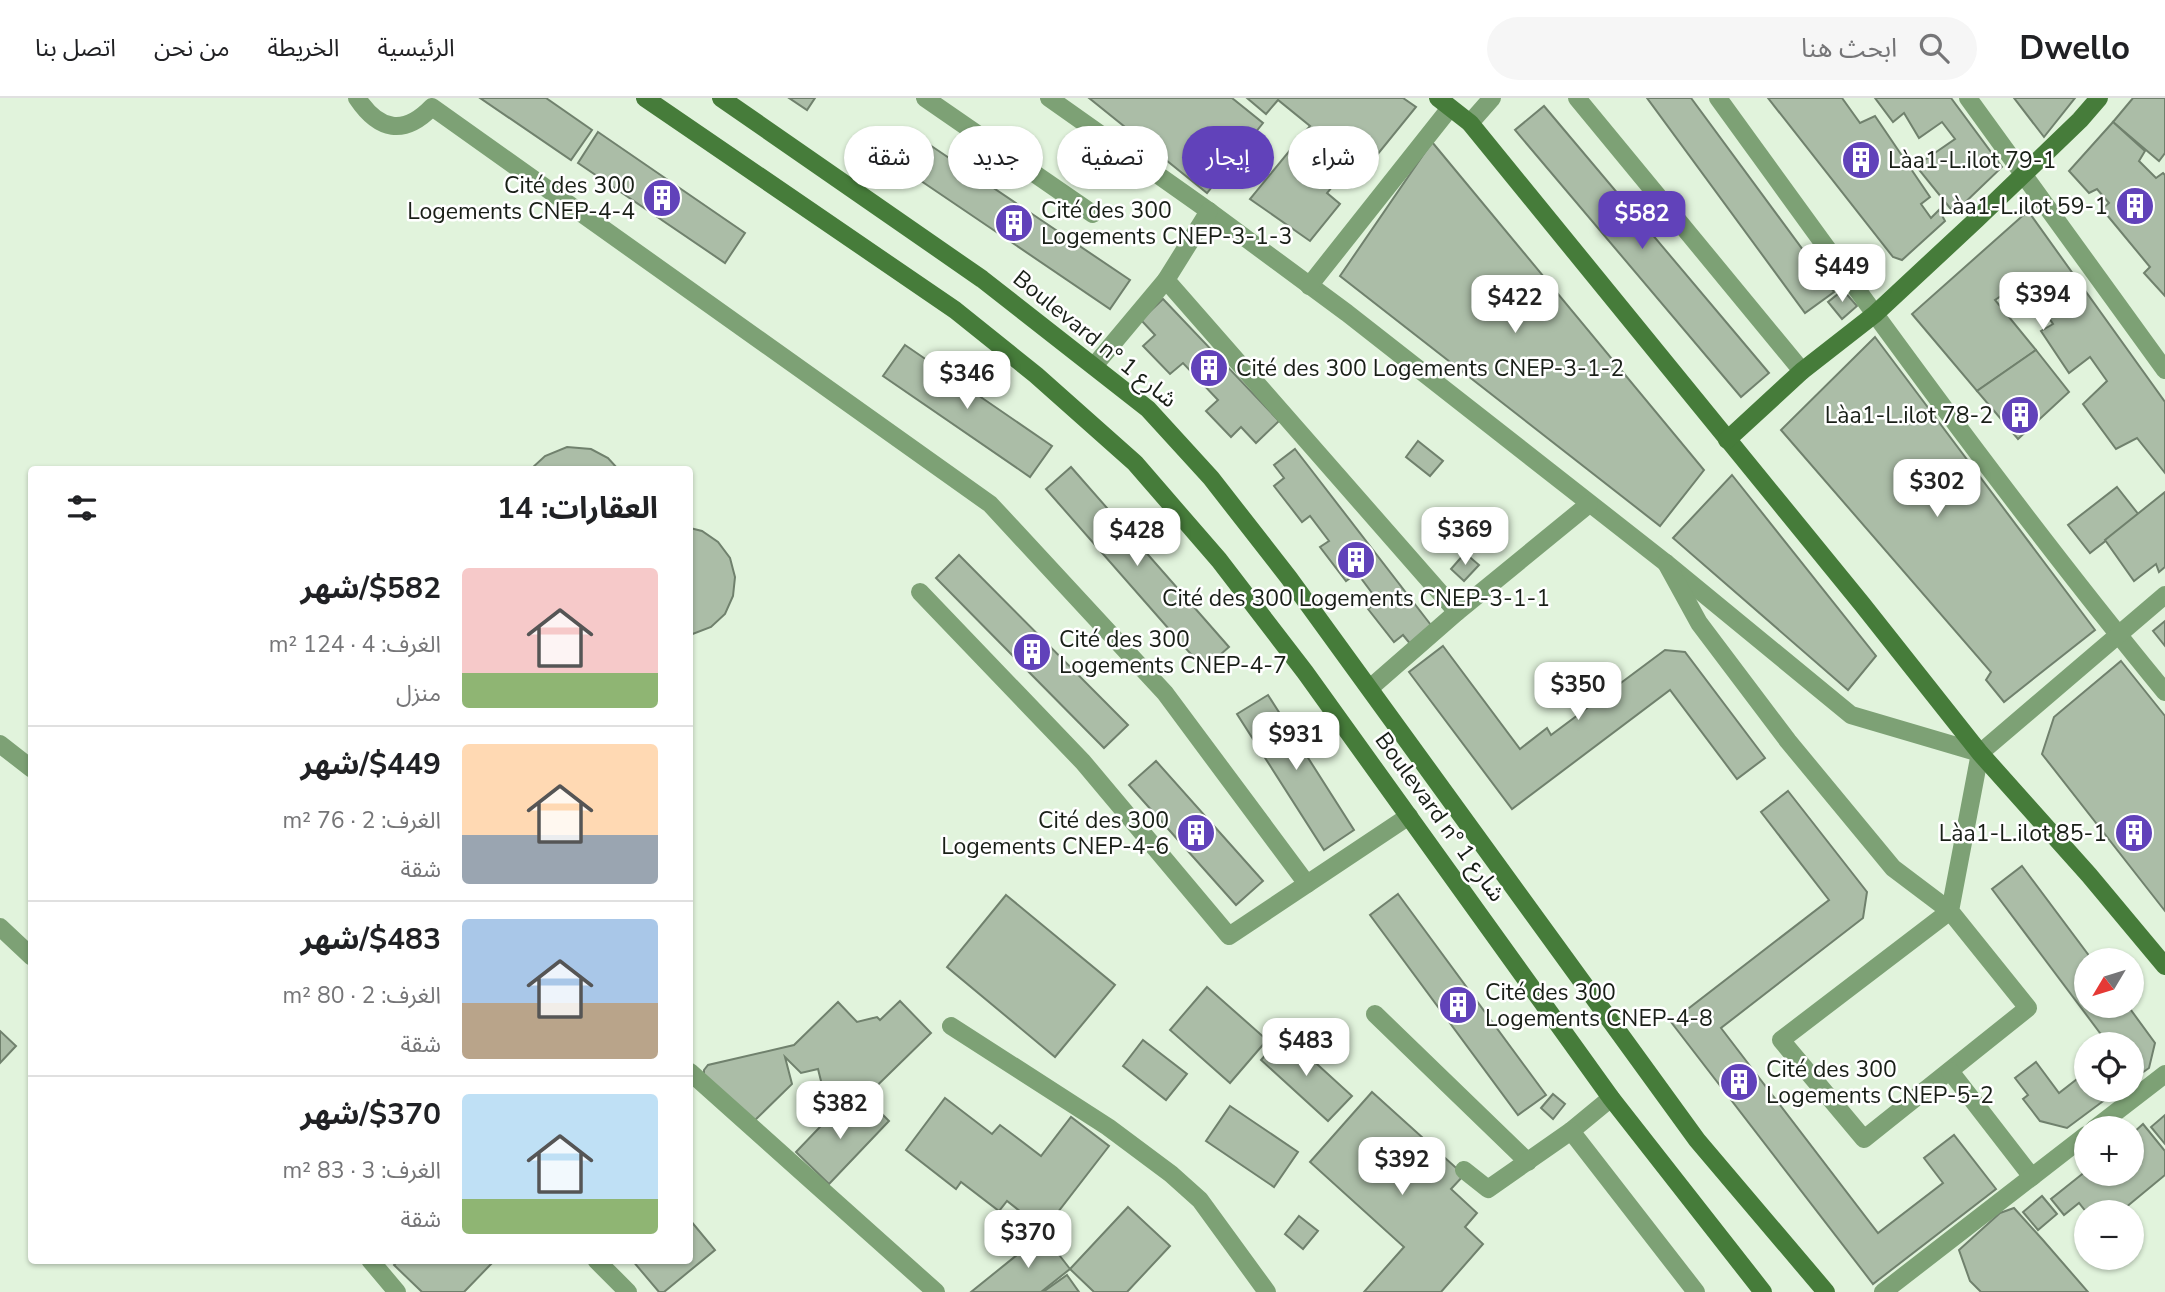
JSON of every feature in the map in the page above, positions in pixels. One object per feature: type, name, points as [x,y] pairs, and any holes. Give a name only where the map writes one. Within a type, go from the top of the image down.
[{"type":"main road","name":"Boulevard n° شارع 1","points":[[645,98],[955,310],[1036,375],[1135,463],[1219,560],[1306,672],[1611,1098],[1763,1292]]},
{"type":"main road","name":"Boulevard n° شارع 1","points":[[721,98],[982,279],[1148,409],[1211,478],[1289,578],[1697,1140],[1826,1292]]},
{"type":"main road","points":[[1727,440],[1802,371],[1875,314],[2080,120],[2099,98]]},
{"type":"main road","points":[[1444,103],[1470,123],[1980,753],[2089,875],[2165,966]]},
{"type":"street","points":[[357,98],[384,125],[401,127],[420,120],[432,107],[990,505],[1165,692],[1307,884]]},
{"type":"street","points":[[925,98],[1093,214]]},
{"type":"street","points":[[1049,98],[1209,211],[1346,313],[1665,563],[1851,715],[1980,753]]},
{"type":"street","points":[[1470,123],[1492,98]]},
{"type":"street","points":[[1577,98],[1802,371]]},
{"type":"street","points":[[1718,98],[1875,314],[2118,635],[2165,692]]},
{"type":"street","points":[[1968,98],[2165,370]]},
{"type":"street","points":[[1309,286],[1444,103]]},
{"type":"street","points":[[1094,366],[1166,280],[1209,211]]},
{"type":"street","points":[[1166,280],[1457,612]]},
{"type":"street","points":[[1370,688],[1457,612],[1589,504]]},
{"type":"street","points":[[1665,563],[1699,623],[1788,741],[1894,868],[1950,911],[2028,1008],[1864,1139],[1781,1040],[1950,911],[1980,753],[2165,595]]},
{"type":"street","points":[[920,592],[1090,770],[1229,936],[1409,816]]},
{"type":"street","points":[[0,744],[28,766]]},
{"type":"street","points":[[0,927],[28,953]]},
{"type":"street","points":[[1375,1014],[1528,1162]]},
{"type":"street","points":[[951,1026],[1108,1127],[1171,1174],[1200,1200],[1268,1292]]},
{"type":"street","points":[[1950,1071],[2032,1177]]},
{"type":"street","points":[[2111,1116],[2165,1074]]},
{"type":"street","points":[[693,1075],[936,1292]]},
{"type":"street","points":[[1464,1170],[1488,1189],[1571,1131],[1611,1098]]},
{"type":"street","points":[[1571,1131],[1696,1292]]},
{"type":"street","points":[[1883,1292],[2074,1144]]},
{"type":"street","points":[[373,1264],[397,1292]]},
{"type":"street","points":[[600,1264],[628,1292]]},
{"type":"building","points":[[480,98],[546,98],[592,130],[571,160]]},
{"type":"building","points":[[789,98],[815,98],[807,110]]},
{"type":"building","points":[[1089,98],[1232,98],[1263,123],[1261,126],[1182,126],[1182,173],[1168,162],[1168,126],[1124,126]]},
{"type":"building","points":[[1247,98],[1403,98],[1416,107],[1379,153],[1379,126],[1310,126],[1278,100],[1266,114]]},
{"type":"building","points":[[1647,98],[1691,98],[1834,292],[1805,313]]},
{"type":"building","name":"Làa1-L.ilot 79-1","points":[[1768,98],[1842,98],[1860,123],[1875,116],[1930,197],[1921,204],[1931,218],[1939,210],[1945,221],[1902,260],[1893,257]]},
{"type":"building","name":"Làa1-L.ilot 79-1","points":[[1875,98],[1951,98],[2002,167],[1954,213],[1916,166],[1955,139],[1942,122],[1919,138],[1904,113],[1893,122]]},
{"type":"building","points":[[2014,98],[2075,98],[2044,137]]},
{"type":"building","points":[[2133,98],[2165,98],[2165,153],[2159,161],[2113,122]]},
{"type":"building","points":[[1544,106],[1769,373],[1741,397],[1515,130]]},
{"type":"building","name":"Làa1-L.ilot 59-1","points":[[2113,122],[2145,151],[2139,161],[2156,178],[2163,173],[2165,175],[2165,296],[2144,273],[2150,267],[2102,209],[2109,203],[2097,189],[2089,193],[2069,171]]},
{"type":"building","name":"Cité des 300 Logements CNEP-4-4","points":[[598,132],[745,233],[725,263],[578,163]]},
{"type":"building","points":[[1432,142],[1704,470],[1660,526],[1340,276]]},
{"type":"building","name":"Cité des 300 Logements CNEP-3-1-3","points":[[934,148],[948,157],[948,189],[995,189],[1130,280],[1110,309],[933,189]]},
{"type":"building","points":[[1288,153],[1288,189],[1330,189],[1327,193],[1340,204],[1310,241],[1250,199],[1258,189],[1274,189],[1274,170]]},
{"type":"building","points":[[2028,211],[2165,402],[2165,473],[2137,438],[2116,449],[2083,404],[2107,381],[2090,357],[2069,373],[2041,331],[2053,324],[2024,281],[1995,300],[2036,350],[1977,391],[1912,314]]},
{"type":"building","points":[[1843,290],[1857,306],[1842,319],[1828,302]]},
{"type":"building","name":"Cité des 300 Logements CNEP-3-1-2","points":[[1163,299],[1279,421],[1256,443],[1241,427],[1231,437],[1206,411],[1218,400],[1183,363],[1170,374],[1143,346],[1155,335],[1141,320]]},
{"type":"building","points":[[1875,337],[2095,630],[2004,702],[1986,680],[1991,672],[1781,430]]},
{"type":"building","points":[[905,345],[1052,446],[1030,477],[883,376]]},
{"type":"building","name":"Làa1-L.ilot 78-2","points":[[2036,350],[2069,392],[2018,439],[1977,391]]},
{"type":"building","points":[[1418,441],[1443,461],[1430,476],[1406,457]]},
{"type":"building","points":[[567,447],[591,449],[608,458],[615,466],[534,466],[545,456]]},
{"type":"building","name":"Cité des 300 Logements CNEP-3-1-1","points":[[1295,449],[1434,629],[1412,646],[1403,635],[1394,642],[1368,609],[1378,601],[1357,573],[1346,581],[1320,547],[1329,541],[1310,516],[1302,522],[1274,486],[1284,478],[1274,465]]},
{"type":"building","points":[[1071,467],[1229,647],[1204,669],[1046,489]]},
{"type":"building","points":[[1732,475],[1876,656],[1848,690],[1673,538]]},
{"type":"building","points":[[2117,487],[2139,515],[2090,553],[2068,525]]},
{"type":"building","points":[[2165,492],[2165,567],[2159,572],[2156,564],[2134,581],[2105,540]]},
{"type":"building","points":[[693,529],[702,531],[718,542],[730,558],[735,577],[733,596],[725,614],[711,627],[693,634]]},
{"type":"building","points":[[1465,553],[1479,565],[1464,581],[1451,569]]},
{"type":"building","name":"Cité des 300 Logements CNEP-4-7","points":[[959,555],[1128,725],[1104,748],[936,578]]},
{"type":"building","points":[[2165,621],[2165,646],[2153,631]]},
{"type":"building","points":[[1443,646],[1520,749],[1547,728],[1551,735],[1665,650],[1685,652],[1765,758],[1737,779],[1670,690],[1512,809],[1409,672]]},
{"type":"building","name":"Làa1-L.ilot 85-1","points":[[2121,661],[2165,716],[2165,911],[2042,754],[2054,717]]},
{"type":"building","points":[[1268,695],[1354,830],[1324,850],[1237,714]]},
{"type":"building","name":"Cité des 300 Logements CNEP-4-6","points":[[1156,761],[1263,881],[1236,905],[1129,785]]},
{"type":"building","name":"Cité des 300 Logements CNEP-5-2","points":[[1788,791],[1867,892],[1863,918],[1721,1028],[1878,1233],[1943,1183],[1924,1158],[1954,1135],[1996,1189],[1873,1284],[1671,1022],[1829,900],[1761,812]]},
{"type":"building","points":[[2022,866],[2083,948],[2074,948],[2074,998],[1992,889]]},
{"type":"building","name":"Cité des 300 Logements CNEP-4-8","points":[[1398,894],[1546,1095],[1518,1115],[1370,915]]},
{"type":"building","points":[[1006,895],[1115,985],[1055,1057],[947,967]]},
{"type":"building","points":[[1207,987],[1267,1040],[1230,1083],[1170,1030]]},
{"type":"building","points":[[900,1001],[931,1033],[851,1111],[839,1099],[851,1088],[827,1093],[823,1089],[818,1069],[801,1073],[785,1057],[792,1084],[752,1123],[704,1075],[708,1065],[794,1045],[838,1002],[857,1022],[877,1017],[880,1020]]},
{"type":"building","points":[[2089,1018],[2137,1018],[2155,1043],[2149,1068],[2144,1072],[2144,1032],[2099,1032]]},
{"type":"building","points":[[0,1031],[16,1046],[0,1063]]},
{"type":"building","points":[[1284,1034],[1352,1096],[1328,1121],[1261,1060]]},
{"type":"building","points":[[1143,1040],[1187,1074],[1166,1100],[1123,1066]]},
{"type":"building","points":[[2036,1062],[2059,1093],[2074,1081],[2074,1102],[2102,1102],[2083,1116],[2074,1116],[2074,1123],[2067,1128],[2040,1121],[2023,1099],[2028,1095],[2015,1078]]},
{"type":"building","points":[[1372,1092],[1464,1175],[1451,1189],[1477,1213],[1465,1227],[1483,1244],[1441,1292],[1364,1292],[1404,1247],[1310,1162]]},
{"type":"building","points":[[1553,1094],[1565,1104],[1553,1119],[1541,1108]]},
{"type":"building","points":[[945,1098],[992,1134],[1000,1125],[1041,1156],[1071,1117],[1109,1146],[1044,1230],[1007,1201],[999,1211],[961,1182],[956,1189],[906,1150]]},
{"type":"building","points":[[841,1105],[857,1121],[873,1105],[889,1121],[829,1184],[796,1152]]},
{"type":"building","points":[[1230,1106],[1298,1152],[1274,1187],[1206,1141]]},
{"type":"building","points":[[2165,1115],[2165,1144],[2151,1127]]},
{"type":"building","points":[[2144,1125],[2165,1151],[2165,1175],[2135,1200],[2074,1200],[2074,1207],[2064,1215],[2051,1199],[2074,1181],[2074,1186],[2144,1186]]},
{"type":"building","points":[[2042,1196],[2057,1214],[2038,1230],[2023,1212]]},
{"type":"building","points":[[1128,1207],[1170,1246],[1127,1292],[1094,1292],[1070,1269]]},
{"type":"building","points":[[2014,1208],[2088,1292],[1981,1292],[1970,1281],[1959,1250],[2000,1213]]},
{"type":"building","points":[[1299,1216],[1318,1231],[1303,1249],[1285,1234]]},
{"type":"building","points":[[693,1224],[715,1250],[664,1292],[659,1292],[635,1264],[693,1264]]},
{"type":"building","points":[[1043,1234],[1070,1269],[1041,1292],[971,1292]]},
{"type":"building","points":[[491,1264],[464,1292],[422,1292],[394,1265]]},
{"type":"building","points":[[1067,1275],[1079,1292],[1043,1292]]},
{"type":"place","name":"Làa1-L.ilot 79-1","points":[[1861,160]]},
{"type":"place","name":"Cité des 300 Logements CNEP-4-4","points":[[662,198]]},
{"type":"place","name":"Làa1-L.ilot 59-1","points":[[2135,206]]},
{"type":"place","name":"Cité des 300 Logements CNEP-3-1-3","points":[[1014,223]]},
{"type":"place","name":"Cité des 300 Logements CNEP-3-1-2","points":[[1209,368]]},
{"type":"place","name":"Làa1-L.ilot 78-2","points":[[2020,415]]},
{"type":"place","name":"Cité des 300 Logements CNEP-3-1-1","points":[[1356,560]]},
{"type":"place","name":"Cité des 300 Logements CNEP-4-7","points":[[1032,652]]},
{"type":"place","name":"Cité des 300 Logements CNEP-4-6","points":[[1196,833]]},
{"type":"place","name":"Làa1-L.ilot 85-1","points":[[2134,833]]},
{"type":"place","name":"Cité des 300 Logements CNEP-4-8","points":[[1458,1005]]},
{"type":"place","name":"Cité des 300 Logements CNEP-5-2","points":[[1739,1082]]}]
